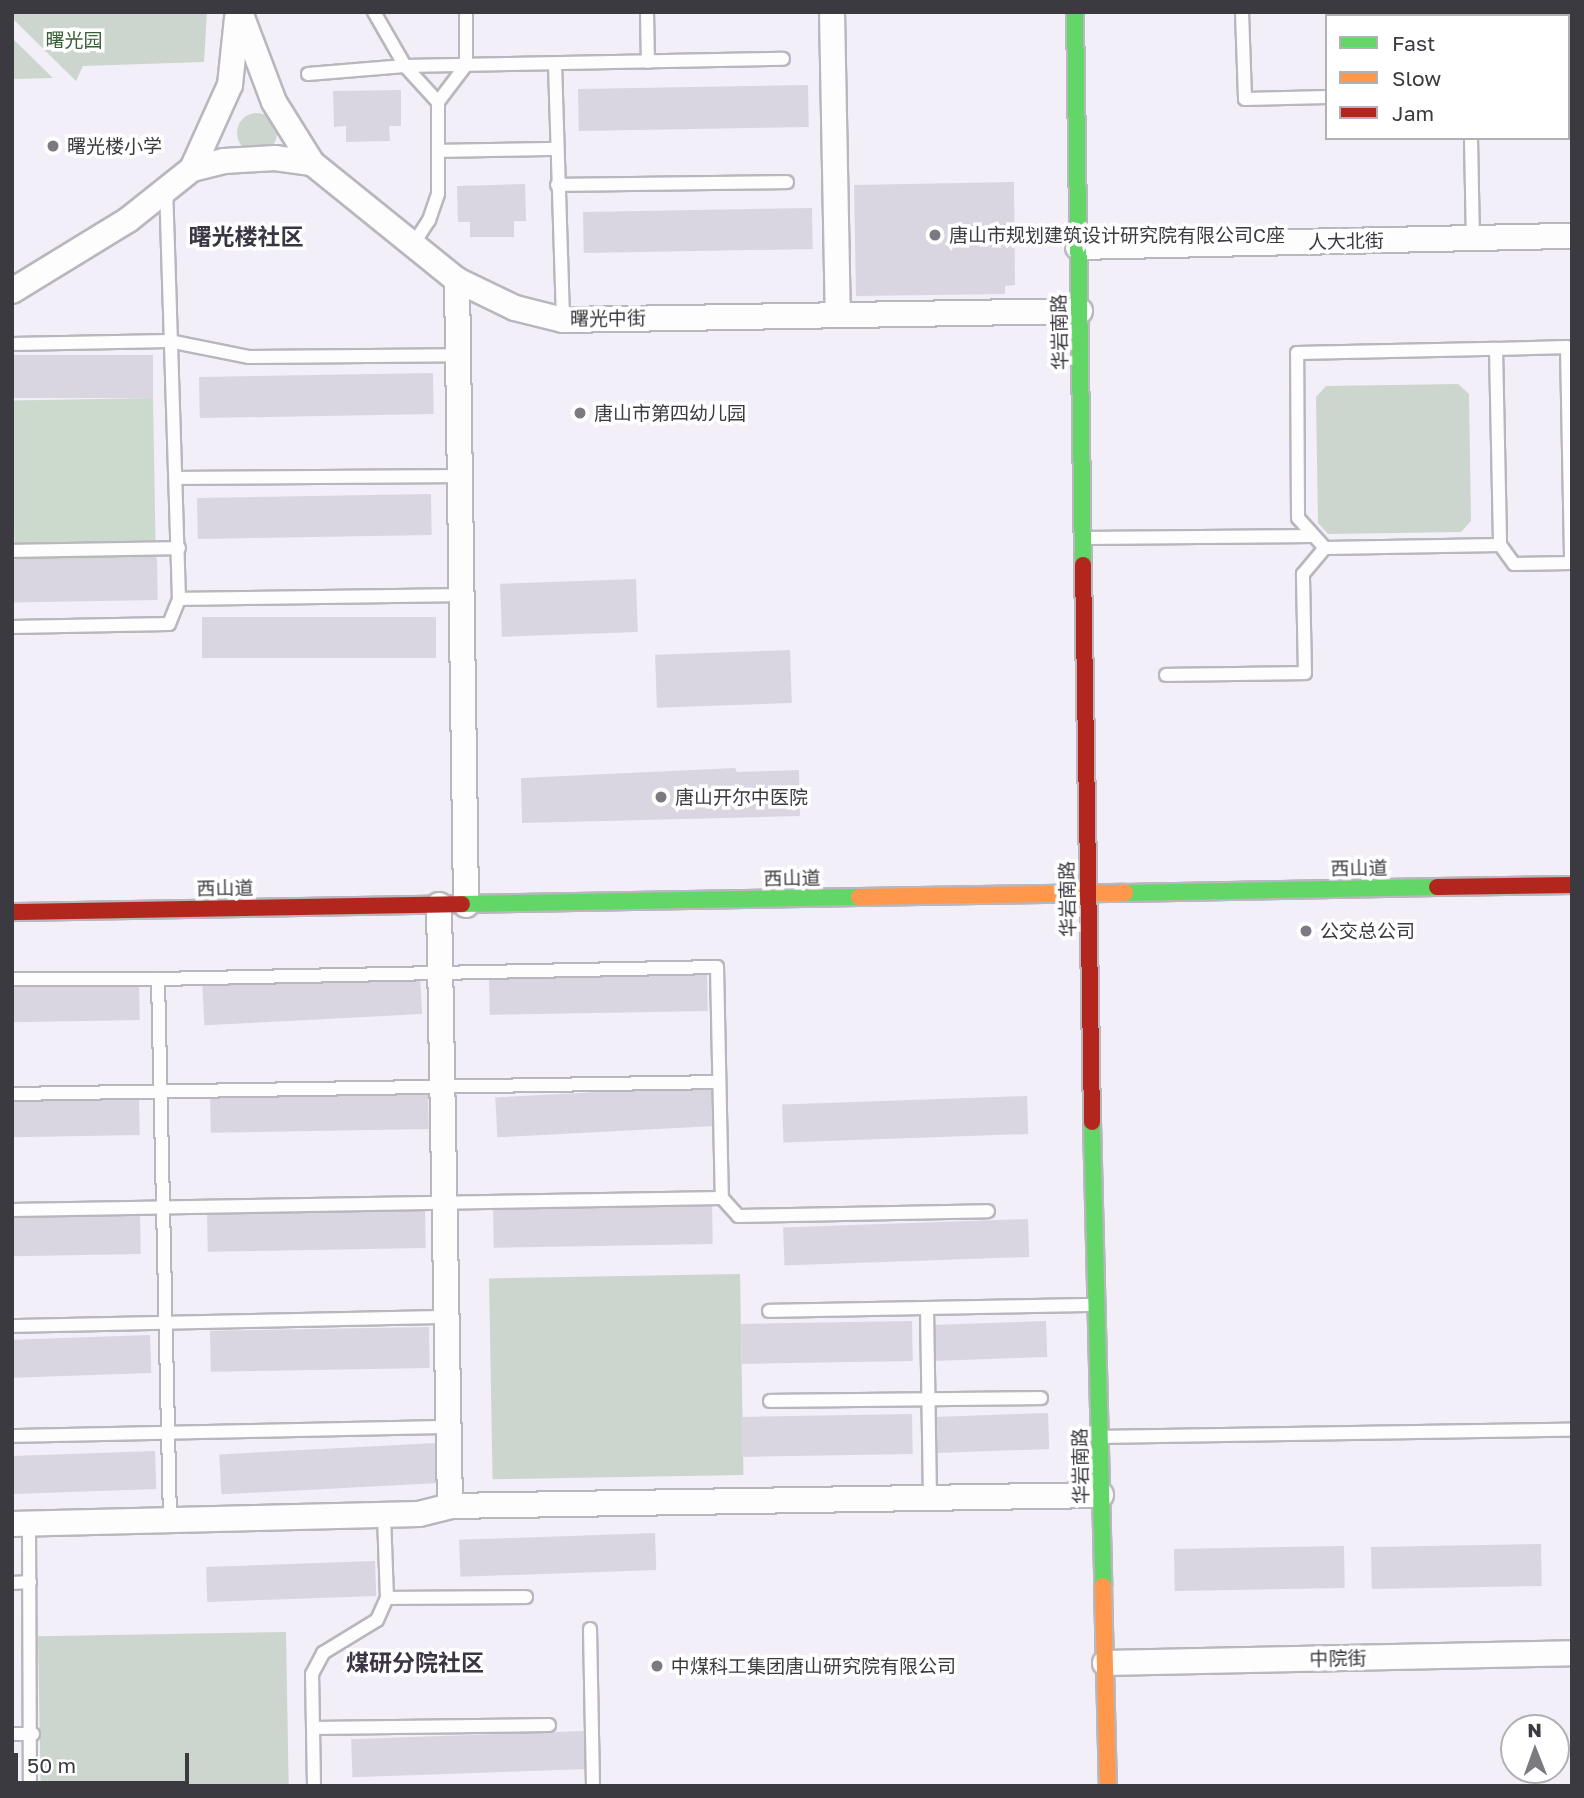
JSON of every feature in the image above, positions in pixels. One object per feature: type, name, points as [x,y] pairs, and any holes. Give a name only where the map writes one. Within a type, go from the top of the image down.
[{"type":"street","name":"曙光中街","points":[[239,12],[274,102],[312,163],[457,280],[515,308],[563,320],[1080,311]]},
{"type":"street","name":"曙光中街","points":[[12,291],[166,194],[192,169],[230,85],[239,12]]},
{"type":"street","points":[[832,12],[838,314]]},
{"type":"street","name":"华岩南路","points":[[1075,12],[1088,894],[1108,1786]]},
{"type":"street","points":[[192,169],[224,161],[275,158],[312,163]]},
{"type":"street","name":"人大北街","points":[[1078,247],[1572,236]]},
{"type":"street","points":[[457,280],[466,905]]},
{"type":"street","name":"西山道","points":[[12,912],[1572,885]]},
{"type":"street","points":[[439,905],[450,1506]]},
{"type":"street","points":[[20,1524],[419,1514],[450,1506],[1101,1495]]},
{"type":"street","name":"中院街","points":[[1105,1663],[1572,1653]]},
{"type":"lane","points":[[374,12],[405,66],[438,102]]},
{"type":"lane","points":[[412,246],[429,220],[438,194],[438,102],[466,65],[466,12]]},
{"type":"lane","points":[[647,12],[648,62]]},
{"type":"lane","points":[[1242,12],[1245,99],[1325,97]]},
{"type":"lane","points":[[307,74],[405,66],[783,59]]},
{"type":"lane","points":[[555,64],[563,320]]},
{"type":"lane","points":[[1471,140],[1473,238]]},
{"type":"lane","points":[[439,151],[557,149]]},
{"type":"lane","points":[[557,185],[787,182]]},
{"type":"lane","points":[[12,627],[169,624],[179,599],[166,194]]},
{"type":"lane","points":[[12,344],[169,341],[248,357],[458,355]]},
{"type":"lane","points":[[1496,349],[1500,545],[1514,564],[1571,563],[1567,348],[1496,349],[1297,353],[1298,518],[1325,548],[1500,545]]},
{"type":"lane","points":[[177,478],[460,476]]},
{"type":"lane","points":[[1082,538],[1314,536]]},
{"type":"lane","points":[[12,551],[179,548]]},
{"type":"lane","points":[[1166,675],[1305,673],[1303,574],[1325,548]]},
{"type":"lane","points":[[179,599],[461,595]]},
{"type":"lane","points":[[12,979],[158,979],[717,967],[722,1198],[738,1216],[988,1212]]},
{"type":"lane","points":[[158,979],[170,1520]]},
{"type":"lane","points":[[12,1094],[719,1082]]},
{"type":"lane","points":[[12,1210],[722,1198]]},
{"type":"lane","points":[[769,1311],[1097,1305]]},
{"type":"lane","points":[[927,1308],[930,1498]]},
{"type":"lane","points":[[12,1326],[446,1317]]},
{"type":"lane","points":[[770,1401],[1041,1398]]},
{"type":"lane","points":[[12,1436],[448,1427]]},
{"type":"lane","points":[[1100,1437],[1572,1430]]},
{"type":"lane","points":[[314,1786],[312,1675],[323,1653],[377,1620],[387,1598],[384,1515]]},
{"type":"lane","points":[[20,1524],[30,1582],[33,1734],[30,1786]]},
{"type":"lane","points":[[12,1583],[30,1582]]},
{"type":"lane","points":[[387,1598],[526,1597]]},
{"type":"lane","points":[[590,1629],[593,1786]]},
{"type":"lane","points":[[313,1728],[549,1725]]},
{"type":"lane","points":[[12,1734],[33,1734]]},
{"type":"green space","name":"曙光园","points":[[12,12],[207,12],[204,62],[83,66],[76,81],[12,18]]},
{"type":"green space","points":[[12,38],[53,78],[12,79]]},
{"type":"green space","points":[[257,113],[271,119],[277,133],[271,147],[257,153],[243,147],[237,133],[243,119]]},
{"type":"green space","points":[[1458,384],[1469,394],[1471,521],[1461,532],[1328,534],[1318,523],[1316,397],[1326,386]]},
{"type":"green space","points":[[153,398],[156,559],[15,561],[12,400]]},
{"type":"green space","points":[[740,1274],[744,1475],[493,1479],[489,1278]]},
{"type":"green space","points":[[286,1632],[289,1786],[41,1786],[38,1636]]},
{"type":"building","points":[[808,85],[809,127],[579,131],[578,89]]},
{"type":"building","points":[[401,90],[401,126],[389,126],[390,141],[346,142],[346,126],[334,127],[333,91]]},
{"type":"building","name":"唐山市规划建筑设计研究院有限公司C座","points":[[1014,182],[1015,285],[1005,286],[1005,294],[856,296],[854,185]]},
{"type":"building","points":[[525,184],[526,221],[514,221],[514,237],[470,237],[470,222],[458,222],[457,186]]},
{"type":"building","points":[[812,208],[813,249],[584,253],[583,212]]},
{"type":"building","points":[[12,355],[153,355],[153,398],[12,398]]},
{"type":"building","points":[[433,373],[434,414],[200,418],[199,377]]},
{"type":"building","points":[[431,494],[432,535],[198,539],[197,498]]},
{"type":"building","points":[[157,558],[158,600],[13,603],[12,561]]},
{"type":"building","points":[[636,579],[638,632],[502,637],[500,584]]},
{"type":"building","points":[[202,617],[436,617],[436,658],[202,658]]},
{"type":"building","points":[[790,650],[792,703],[657,708],[655,655]]},
{"type":"building","name":"唐山开尔中医院","points":[[735,768],[737,772],[799,770],[800,816],[522,823],[521,778]]},
{"type":"building","points":[[707,970],[708,1011],[490,1015],[489,974]]},
{"type":"building","points":[[420,973],[422,1014],[204,1025],[202,984]]},
{"type":"building","points":[[139,979],[140,1020],[13,1022],[12,981]]},
{"type":"building","points":[[713,1086],[715,1126],[497,1137],[495,1097]]},
{"type":"building","points":[[428,1088],[429,1129],[211,1133],[210,1092]]},
{"type":"building","points":[[139,1094],[140,1135],[13,1137],[12,1096]]},
{"type":"building","points":[[1027,1096],[1028,1134],[783,1143],[782,1105]]},
{"type":"building","points":[[712,1203],[713,1244],[494,1248],[493,1207]]},
{"type":"building","points":[[425,1207],[426,1248],[208,1252],[207,1211]]},
{"type":"building","points":[[140,1213],[141,1254],[13,1256],[12,1215]]},
{"type":"building","points":[[1028,1219],[1029,1257],[784,1266],[783,1228]]},
{"type":"building","points":[[912,1321],[913,1361],[742,1364],[741,1324]]},
{"type":"building","points":[[1046,1321],[1047,1357],[933,1361],[932,1325]]},
{"type":"building","points":[[429,1327],[430,1368],[211,1372],[210,1331]]},
{"type":"building","points":[[150,1335],[151,1373],[13,1378],[12,1340]]},
{"type":"building","points":[[1048,1413],[1049,1449],[935,1453],[934,1417]]},
{"type":"building","points":[[912,1414],[913,1454],[742,1457],[741,1417]]},
{"type":"building","points":[[437,1443],[439,1483],[221,1494],[219,1454]]},
{"type":"building","points":[[155,1451],[156,1489],[13,1494],[12,1456]]},
{"type":"building","points":[[655,1533],[656,1570],[460,1577],[459,1540]]},
{"type":"building","points":[[1541,1544],[1542,1586],[1372,1589],[1371,1547]]},
{"type":"building","points":[[1344,1546],[1345,1588],[1175,1591],[1174,1549]]},
{"type":"building","points":[[375,1561],[376,1596],[207,1602],[206,1567]]},
{"type":"building","points":[[585,1731],[586,1769],[352,1777],[351,1739]]},
{"type":"traffic: fast","points":[[1075,12],[1083,565]]},
{"type":"traffic: fast","points":[[1125,893],[1437,887]]},
{"type":"traffic: fast","points":[[462,904],[859,897]]},
{"type":"traffic: fast","points":[[1092,1122],[1103,1586]]},
{"type":"traffic: slow","points":[[859,897],[1125,893]]},
{"type":"traffic: slow","points":[[1103,1586],[1108,1786]]},
{"type":"traffic: jam","points":[[1083,565],[1092,1122]]},
{"type":"traffic: jam","points":[[1437,887],[1572,885]]},
{"type":"traffic: jam","points":[[12,912],[462,904]]},
{"type":"place","name":"曙光楼小学","points":[[53,146]]},
{"type":"place","name":"唐山市规划建筑设计研究院有限公司C座","points":[[935,235]]},
{"type":"place","name":"唐山市第四幼儿园","points":[[580,413]]},
{"type":"place","name":"唐山开尔中医院","points":[[661,797]]},
{"type":"place","name":"公交总公司","points":[[1306,931]]},
{"type":"place","name":"中煤科工集团唐山研究院有限公司","points":[[657,1666]]},
{"type":"district","name":"曙光楼社区","points":[[246,236]]},
{"type":"district","name":"煤研分院社区","points":[[415,1662]]}]
